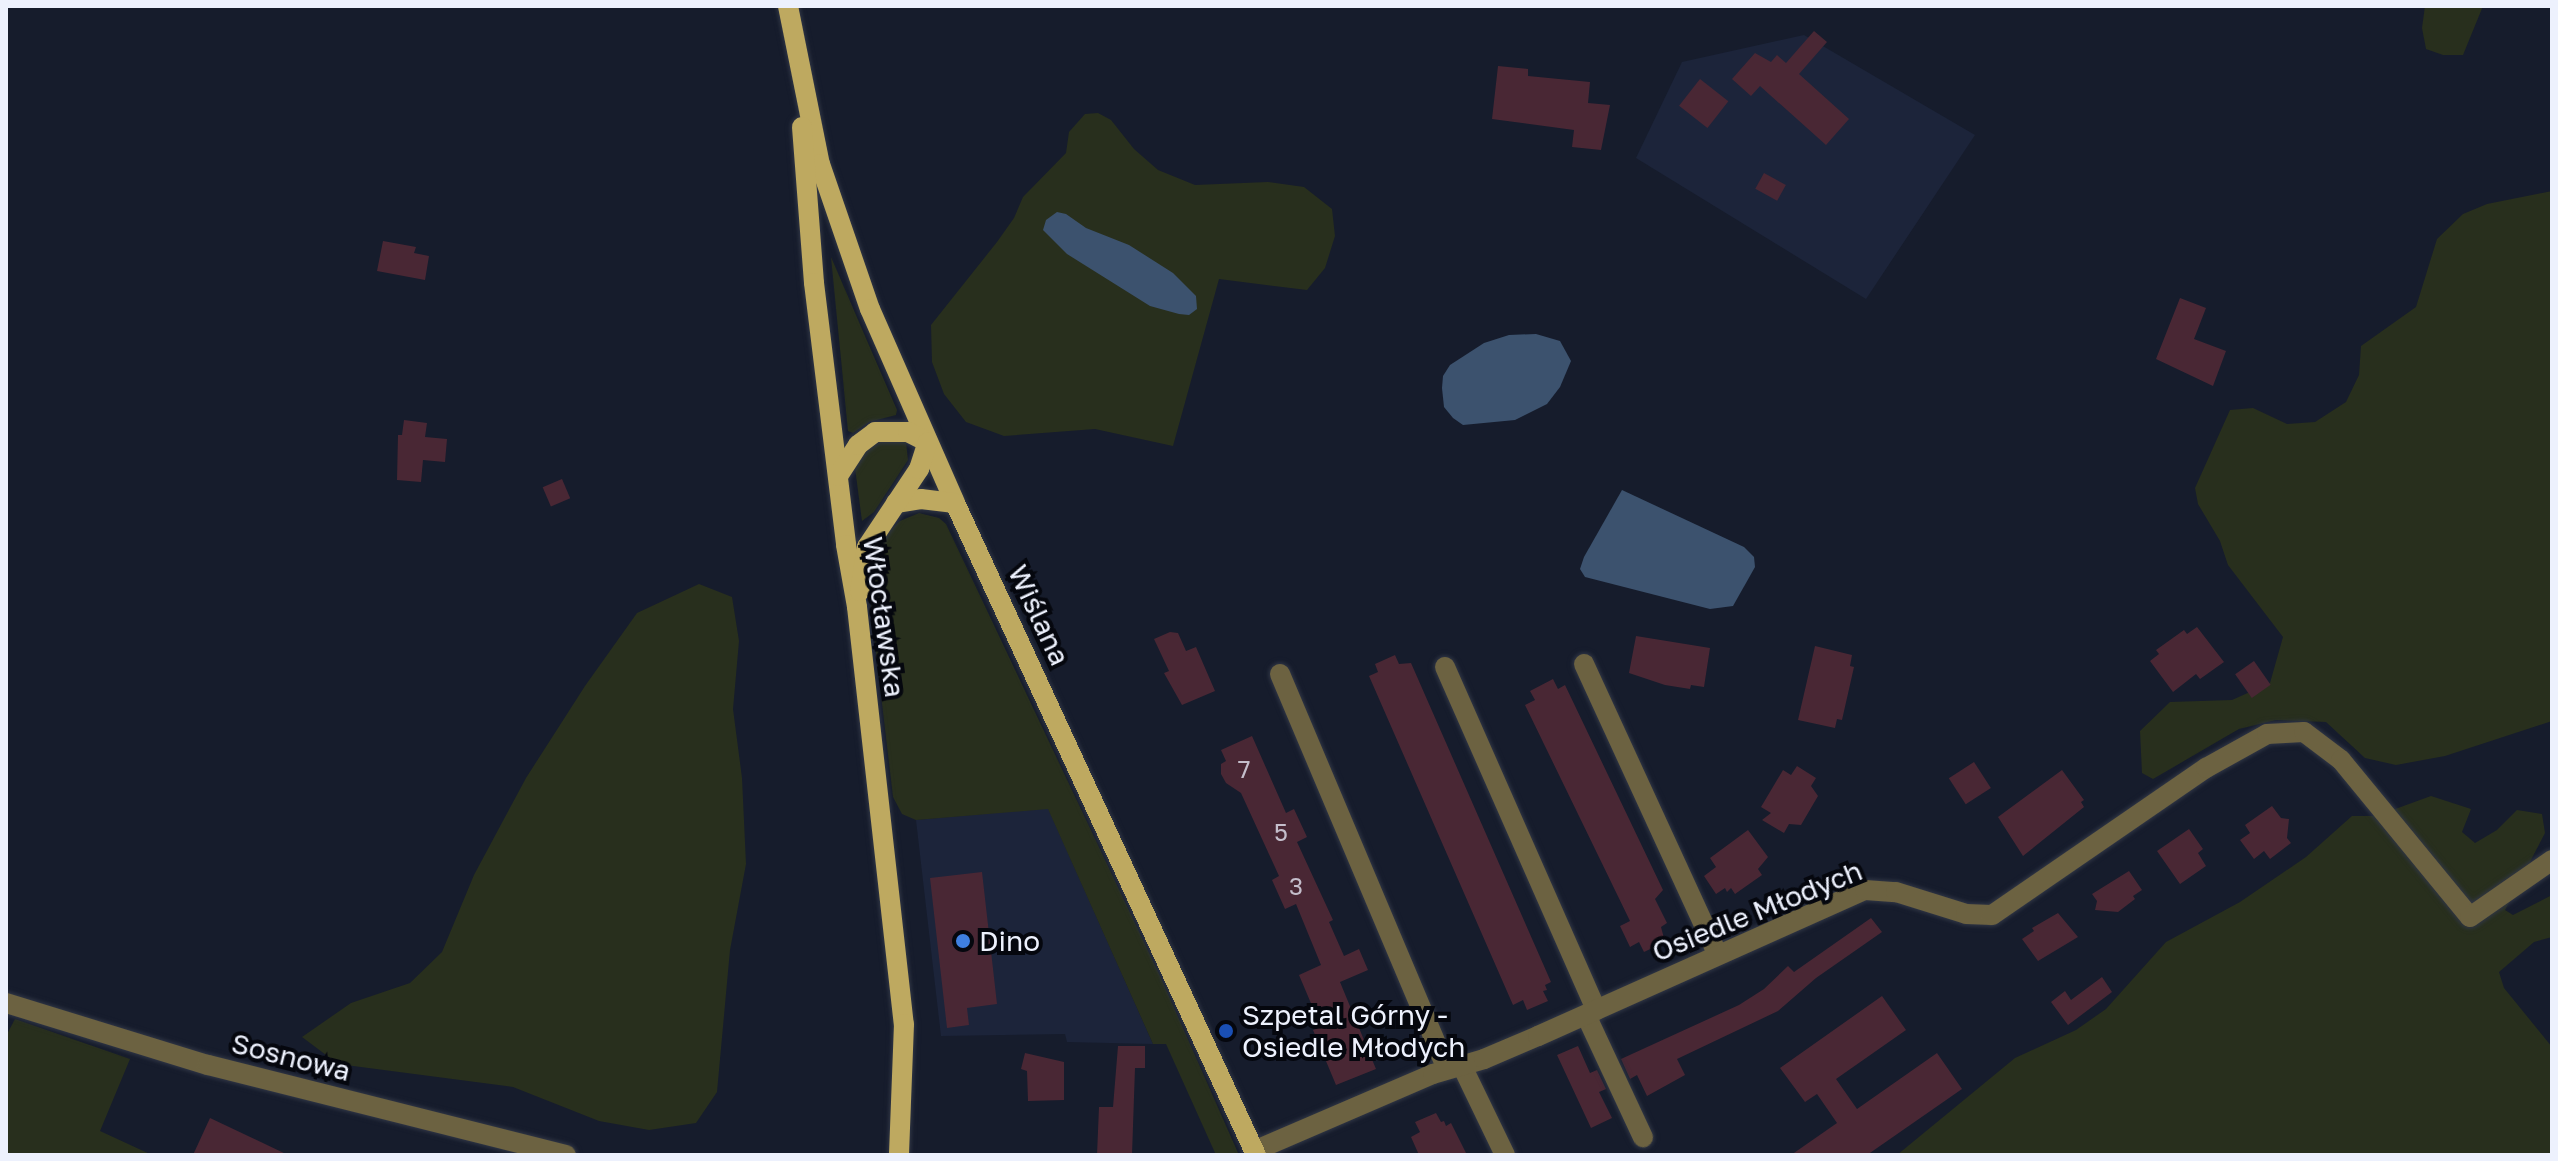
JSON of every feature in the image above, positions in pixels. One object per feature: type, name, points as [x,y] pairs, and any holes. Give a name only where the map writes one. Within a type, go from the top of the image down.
[{"type":"main road","points":[[788,6],[801,87]]},
{"type":"main road","name":"Wiślana","points":[[801,87],[845,245],[928,442],[1255,1153]]},
{"type":"main road","name":"Włocławska","points":[[801,87],[803,161],[904,1024],[899,1155]]},
{"type":"main road","points":[[838,476],[858,445],[875,432],[908,432],[928,442],[919,469],[867,547],[857,607]]},
{"type":"main road","points":[[896,503],[921,499],[955,503]]},
{"type":"street","points":[[1584,664],[1718,955]]},
{"type":"street","points":[[1445,667],[1643,1137]]},
{"type":"street","points":[[1280,674],[1455,1068],[1505,1155]]},
{"type":"street","name":"Osiedle Młodych","points":[[1255,1153],[1591,1012],[1865,890],[1896,892],[1966,914],[1992,915],[2247,743],[2267,734],[2304,732],[2341,760],[2470,917],[2552,860]]},
{"type":"street","name":"Sosnowa","points":[[6,1003],[208,1065],[566,1155]]},
{"type":"shaded area","points":[[1804,35],[1975,135],[1866,299],[1636,158],[1682,62]]},
{"type":"shaded area","points":[[1057,212],[1066,214],[1086,228],[1129,245],[1173,273],[1196,296],[1197,309],[1189,315],[1150,306],[1067,254],[1043,230],[1046,220]]},
{"type":"shaded area","points":[[1536,334],[1560,341],[1571,361],[1560,387],[1547,404],[1515,420],[1463,425],[1453,418],[1444,407],[1442,388],[1443,376],[1450,365],[1484,343],[1509,335]]},
{"type":"shaded area","points":[[1622,490],[1744,547],[1754,557],[1755,567],[1733,606],[1710,609],[1585,577],[1580,569],[1584,557]]},
{"type":"shaded area","points":[[1048,808],[1153,1044],[1067,1042],[1065,1034],[941,1036],[916,820]]},
{"type":"green space","points":[[2425,6],[2483,6],[2463,55],[2443,55],[2426,49],[2422,28]]},
{"type":"green space","points":[[1098,113],[1111,120],[1134,149],[1158,170],[1195,185],[1268,182],[1304,187],[1332,209],[1335,236],[1325,268],[1307,290],[1219,279],[1173,446],[1095,429],[1004,436],[966,422],[944,394],[932,362],[931,325],[997,242],[1014,218],[1023,197],[1066,153],[1069,132],[1085,114]]},
{"type":"green space","points":[[2552,191],[2552,721],[2445,756],[2396,765],[2365,758],[2326,722],[2276,720],[2239,729],[2153,779],[2142,773],[2140,731],[2170,702],[2232,700],[2270,683],[2283,637],[2228,565],[2220,541],[2198,504],[2195,488],[2230,410],[2253,408],[2287,424],[2315,422],[2346,402],[2359,375],[2361,346],[2416,307],[2437,239],[2463,214],[2487,204]]},
{"type":"green space","points":[[831,257],[897,410],[896,415],[869,422],[853,433],[848,431]]},
{"type":"green space","points":[[885,439],[906,442],[908,460],[874,512],[862,521],[855,468],[866,451]]},
{"type":"green space","points":[[919,513],[939,518],[946,524],[1160,976],[1239,1155],[1216,1155],[1166,1044],[1153,1044],[1048,809],[916,820],[902,814],[893,797],[871,610],[871,575],[884,536],[900,521]]},
{"type":"green space","points":[[699,584],[732,597],[739,641],[733,709],[742,778],[746,864],[730,950],[717,1092],[696,1123],[649,1130],[599,1121],[513,1087],[338,1064],[302,1037],[351,1003],[410,983],[442,952],[474,875],[526,778],[585,686],[637,613]]},
{"type":"green space","points":[[2431,796],[2471,809],[2462,832],[2475,843],[2497,830],[2517,810],[2542,814],[2545,833],[2505,910],[2513,915],[2552,895],[2552,937],[2534,942],[2499,972],[2504,988],[2552,1047],[2552,1155],[1897,1155],[2015,1058],[2076,1030],[2106,1009],[2166,942],[2240,902],[2306,857],[2352,816],[2376,816]]},
{"type":"green space","points":[[15,1019],[130,1059],[100,1131],[152,1155],[6,1155],[6,1036]]},
{"type":"building","points":[[1814,31],[1827,42],[1799,74],[1849,119],[1826,145],[1760,86],[1751,96],[1732,79],[1755,53],[1771,62],[1777,55],[1786,63]]},
{"type":"building","points":[[1498,66],[1528,69],[1528,76],[1590,82],[1588,103],[1610,105],[1601,150],[1572,147],[1574,130],[1492,119]]},
{"type":"building","points":[[1700,79],[1728,101],[1707,128],[1679,106]]},
{"type":"building","points":[[1764,173],[1786,185],[1777,201],[1755,189]]},
{"type":"building","points":[[383,241],[416,247],[414,253],[429,256],[425,280],[377,271]]},
{"type":"building","points":[[2180,298],[2206,308],[2194,339],[2226,351],[2213,386],[2156,359]]},
{"type":"building","points":[[404,420],[427,423],[425,437],[447,439],[445,462],[423,460],[421,482],[397,480],[398,435],[402,435]]},
{"type":"building","points":[[562,479],[570,498],[551,507],[543,487]]},
{"type":"building","points":[[2197,627],[2224,662],[2200,679],[2196,674],[2173,692],[2150,661],[2159,654],[2156,650],[2184,630],[2187,634]]},
{"type":"building","points":[[1170,632],[1178,633],[1186,651],[1196,647],[1215,691],[1182,705],[1164,673],[1169,671],[1154,639]]},
{"type":"building","points":[[1636,636],[1710,648],[1704,687],[1691,685],[1690,689],[1665,685],[1629,673]]},
{"type":"building","points":[[1815,646],[1852,655],[1850,666],[1854,667],[1842,720],[1837,719],[1835,728],[1798,720]]},
{"type":"building","points":[[1395,655],[1399,664],[1411,663],[1551,982],[1545,985],[1547,990],[1543,991],[1548,1001],[1527,1010],[1523,1000],[1513,1005],[1369,676],[1378,672],[1375,664]]},
{"type":"building","points":[[2254,661],[2271,685],[2252,698],[2235,674]]},
{"type":"building","points":[[1553,679],[1558,689],[1565,685],[1663,890],[1655,899],[1667,923],[1661,927],[1665,942],[1644,952],[1639,942],[1630,947],[1620,926],[1630,921],[1525,705],[1535,700],[1530,691]]},
{"type":"building","points":[[1252,736],[1286,813],[1294,809],[1307,837],[1297,842],[1333,920],[1329,922],[1344,956],[1359,949],[1368,970],[1340,982],[1376,1069],[1336,1085],[1313,1030],[1321,1027],[1299,975],[1321,965],[1296,904],[1285,909],[1272,880],[1279,876],[1241,793],[1226,783],[1221,774],[1221,764],[1226,761],[1221,750]]},
{"type":"building","points":[[1974,762],[1991,788],[1966,804],[1949,778]]},
{"type":"building","points":[[1797,766],[1816,778],[1811,786],[1818,796],[1801,825],[1789,824],[1784,833],[1762,820],[1771,813],[1761,807],[1783,770],[1791,775]]},
{"type":"building","points":[[2062,770],[2084,800],[2081,802],[2084,807],[2023,856],[1998,817]]},
{"type":"building","points":[[2272,806],[2281,818],[2289,819],[2287,838],[2291,843],[2270,859],[2264,851],[2254,859],[2240,840],[2250,833],[2245,825]]},
{"type":"building","points":[[2189,829],[2203,849],[2198,853],[2206,866],[2180,884],[2157,851]]},
{"type":"building","points":[[1748,830],[1768,857],[1758,869],[1762,875],[1735,894],[1731,888],[1727,892],[1725,888],[1716,894],[1704,876],[1716,867],[1710,858]]},
{"type":"building","points":[[2129,871],[2142,890],[2133,896],[2135,899],[2118,912],[2095,910],[2097,901],[2092,894]]},
{"type":"building","name":"Dino","points":[[982,872],[997,1004],[967,1008],[969,1025],[947,1028],[930,878]]},
{"type":"building","points":[[2058,913],[2078,937],[2038,961],[2022,939],[2034,931],[2032,928]]},
{"type":"building","points":[[1871,918],[1882,932],[1816,978],[1778,1011],[1677,1059],[1685,1075],[1647,1096],[1637,1075],[1630,1079],[1621,1059],[1739,1005],[1764,989],[1788,966],[1794,972]]},
{"type":"building","points":[[2102,977],[2112,992],[2068,1025],[2051,1002],[2065,991],[2071,1000]]},
{"type":"building","points":[[1882,996],[1906,1030],[1836,1079],[1857,1109],[1937,1053],[1962,1089],[1867,1155],[1791,1155],[1837,1123],[1817,1094],[1805,1102],[1780,1068]]},
{"type":"building","points":[[1118,1046],[1145,1046],[1145,1068],[1135,1068],[1132,1155],[1097,1155],[1099,1107],[1113,1107]]},
{"type":"building","points":[[1578,1046],[1590,1073],[1597,1070],[1606,1089],[1599,1092],[1612,1118],[1591,1128],[1557,1055]]},
{"type":"building","points":[[1025,1053],[1064,1062],[1064,1100],[1028,1101],[1027,1071],[1021,1069]]},
{"type":"building","points":[[1436,1113],[1446,1126],[1451,1123],[1467,1155],[1419,1155],[1411,1137],[1420,1132],[1415,1122]]},
{"type":"building","points":[[210,1118],[288,1155],[193,1155]]},
{"type":"place","name":"Dino","points":[[963,941]]},
{"type":"place","name":"Szpetal Górny - Osiedle Młodych","points":[[1226,1031]]}]
